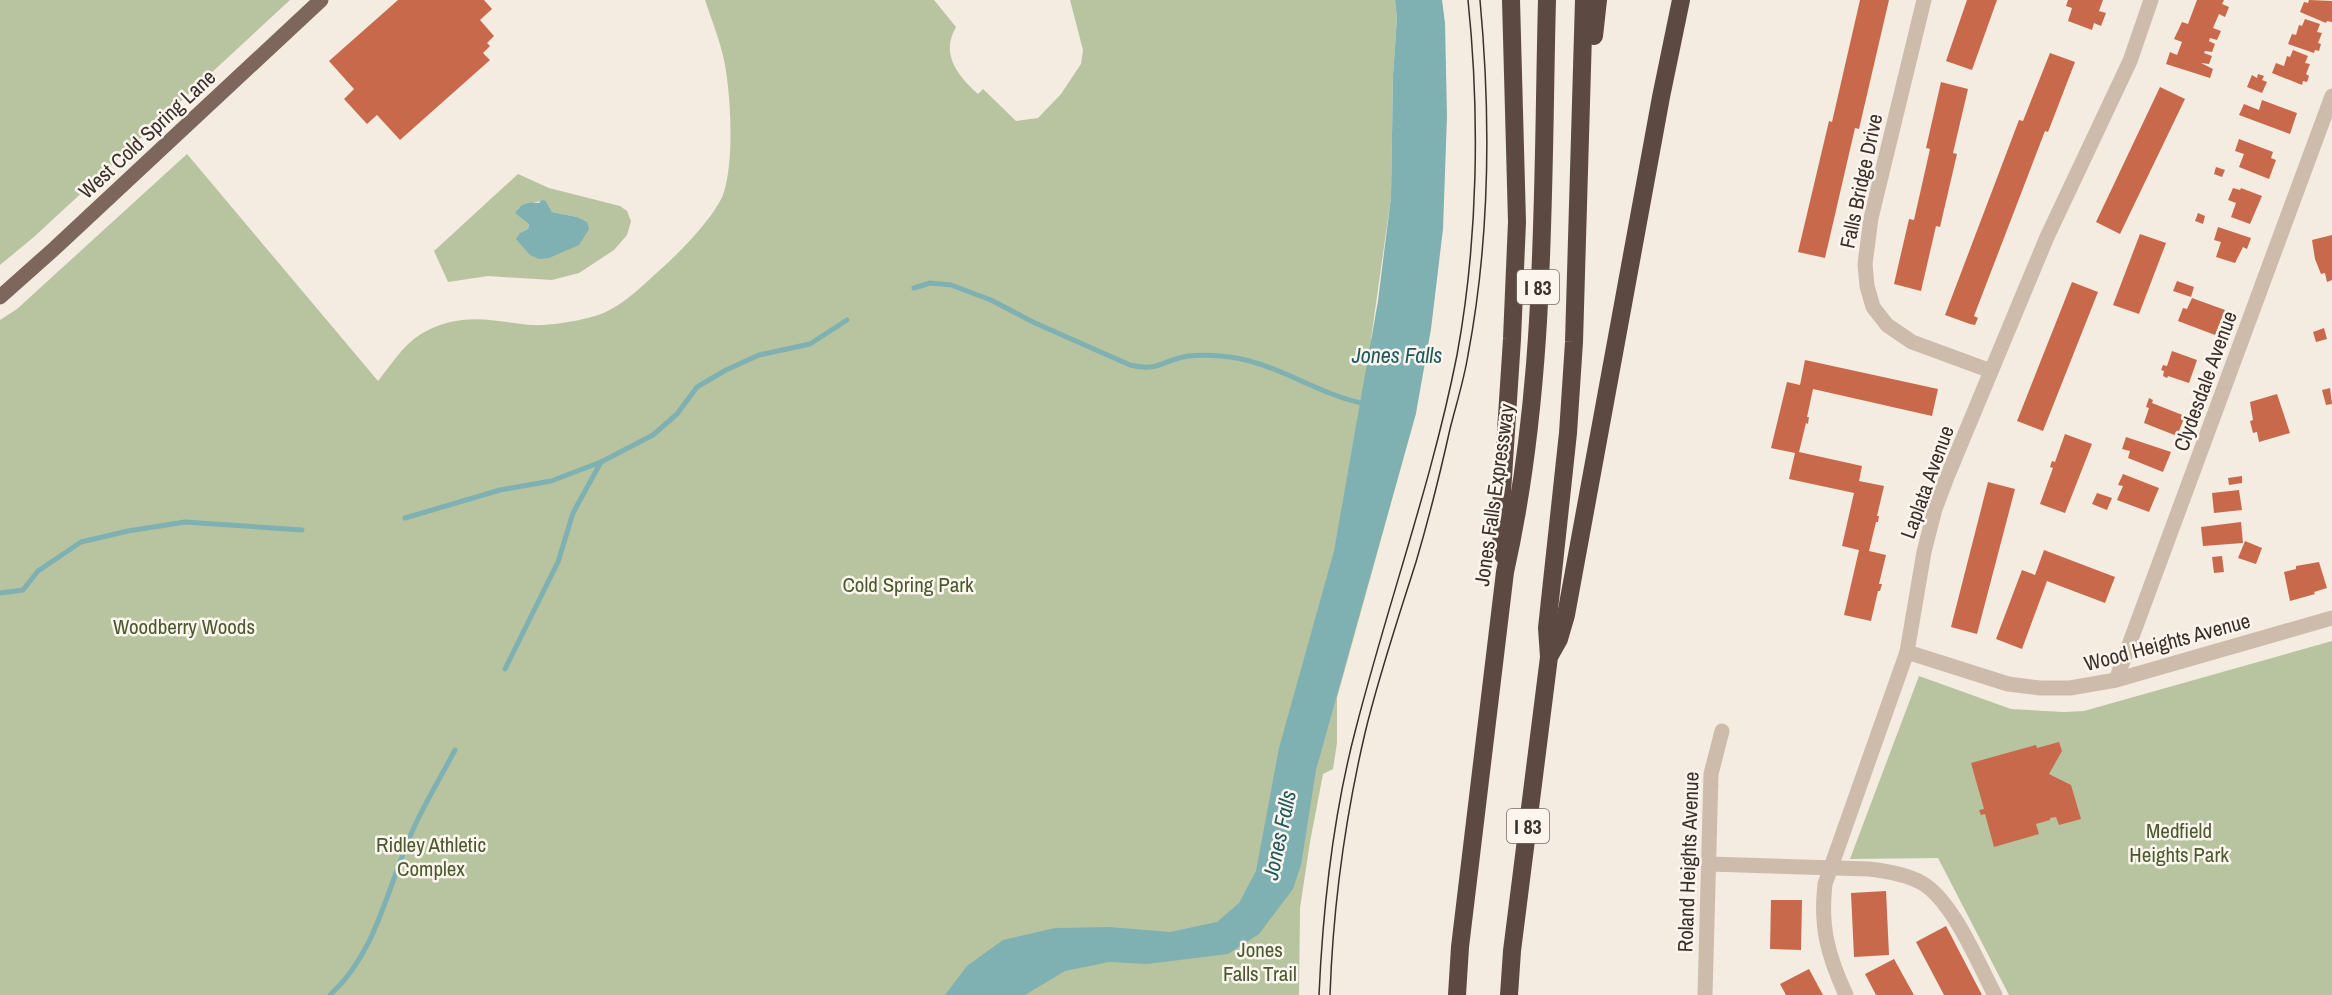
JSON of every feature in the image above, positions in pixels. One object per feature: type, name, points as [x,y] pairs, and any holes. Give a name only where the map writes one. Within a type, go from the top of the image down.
[{"type":"highway","points":[[1505,572],[1500,523],[1517,222],[1511,0]]},
{"type":"highway","name":"Jones Falls Expressway","points":[[1457,995],[1461,937],[1505,572],[1516,525],[1528,430],[1536,340],[1547,0]]},
{"type":"highway","name":"I 83","points":[[1509,995],[1512,951],[1549,657],[1547,628],[1568,433],[1574,342],[1584,0]]},
{"type":"highway","points":[[1580,154],[1598,0]]},
{"type":"highway","points":[[1549,657],[1559,639],[1566,615],[1681,0]]},
{"type":"main road","name":"West Cold Spring Lane","points":[[0,297],[321,0]]},
{"type":"street","name":"Falls Bridge Drive","points":[[1924,0],[1871,218],[1865,264],[1867,286],[1873,307],[1887,326],[1912,342],[1990,371]]},
{"type":"street","name":"Laplata Avenue","points":[[1846,995],[1833,967],[1826,942],[1823,900],[1829,868],[1907,652],[1915,597],[1931,522],[1990,371],[2076,173],[2130,61],[2151,0]]},
{"type":"street","name":"Clydesdale Avenue","points":[[2116,680],[2332,96]]},
{"type":"street","name":"Wood Heights Avenue","points":[[1907,652],[2008,684],[2040,688],[2070,688],[2116,680],[2332,618]]},
{"type":"street","name":"Roland Heights Avenue","points":[[1705,995],[1711,774],[1722,731]]},
{"type":"street","points":[[1709,864],[1889,871],[1921,883],[1945,904],[1995,995]]},
{"type":"green space","points":[[0,0],[290,0],[35,236],[0,265]]},
{"type":"green space","name":"Cold Spring Park","points":[[705,0],[934,0],[956,27],[950,46],[958,72],[978,94],[983,89],[1016,121],[1038,118],[1061,94],[1081,64],[1083,50],[1070,0],[1395,0],[1397,18],[1393,75],[1391,197],[1371,339],[1416,413],[1337,698],[1337,743],[1333,769],[1323,774],[1300,908],[1299,995],[0,995],[0,320],[17,309],[187,154],[378,381],[398,356],[421,334],[450,322],[476,319],[546,325],[581,320],[604,313],[630,296],[678,253],[706,222],[724,192],[731,129],[729,95],[719,40]]},
{"type":"green space","points":[[518,174],[549,188],[620,206],[627,211],[631,221],[627,235],[614,250],[579,273],[552,280],[488,276],[448,282],[434,251]],"holes":[[[546,201],[552,212],[577,217],[520,233],[528,229],[529,223],[516,213],[518,208]]]},
{"type":"green space","name":"Medfield Heights Park","points":[[2332,641],[2332,995],[2009,995],[1938,858],[1850,859],[1919,676],[2011,709],[2084,711]]},
{"type":"water","name":"Jones Falls","points":[[1395,0],[1442,0],[1445,23],[1447,116],[1443,229],[1431,329],[1416,413],[1316,770],[1301,865],[1293,889],[1259,934],[1228,954],[1147,964],[1109,962],[1065,971],[1025,995],[945,995],[967,966],[1003,940],[1055,928],[1109,927],[1170,932],[1217,922],[1239,903],[1256,871],[1279,748],[1334,551],[1378,301],[1391,197],[1393,75],[1397,18]]},
{"type":"water","points":[[542,200],[546,201],[552,212],[577,217],[587,222],[589,229],[579,245],[549,258],[539,259],[530,255],[516,239],[520,233],[528,229],[529,224],[515,213],[525,204],[539,203]]},
{"type":"building","points":[[398,0],[484,0],[492,9],[480,20],[494,36],[487,43],[490,46],[483,53],[490,60],[400,140],[377,115],[367,124],[344,99],[354,89],[329,61]]},
{"type":"building","points":[[1860,0],[1889,0],[1859,129],[1855,128],[1825,258],[1798,252],[1829,121],[1832,122]]},
{"type":"building","points":[[1967,0],[1997,0],[1972,70],[1946,61]]},
{"type":"building","points":[[2068,0],[2103,0],[2099,11],[2106,13],[2101,26],[2094,23],[2092,30],[2068,21],[2072,8],[2066,6]]},
{"type":"building","points":[[2197,0],[2224,0],[2222,4],[2229,7],[2225,17],[2219,14],[2213,28],[2221,31],[2217,40],[2210,38],[2209,41],[2215,44],[2212,52],[2205,51],[2204,53],[2212,56],[2209,64],[2201,63],[2213,69],[2210,78],[2166,64],[2170,52],[2177,55],[2182,42],[2174,39],[2182,22],[2188,24]]},
{"type":"building","points":[[2309,0],[2332,1],[2332,22],[2327,21],[2326,23],[2300,12],[2304,2],[2308,3]]},
{"type":"building","points":[[2305,19],[2320,24],[2317,32],[2322,33],[2318,43],[2321,44],[2319,51],[2315,50],[2314,53],[2288,44],[2292,34],[2296,35],[2299,25],[2302,26]]},
{"type":"building","points":[[2293,50],[2308,56],[2305,63],[2310,64],[2306,74],[2309,76],[2307,82],[2303,81],[2302,85],[2272,73],[2276,63],[2284,66],[2287,56],[2290,57]]},
{"type":"building","points":[[2050,53],[2075,62],[2048,132],[2045,131],[1974,316],[1978,318],[1975,325],[1970,324],[1945,315],[2019,120],[2023,121]]},
{"type":"building","points":[[2258,74],[2264,76],[2262,80],[2267,82],[2262,93],[2247,87],[2252,75],[2257,78]]},
{"type":"building","points":[[1941,82],[1968,89],[1953,153],[1957,154],[1940,227],[1936,226],[1921,291],[1894,284],[1909,219],[1914,220],[1930,149],[1926,148]]},
{"type":"building","points":[[2160,87],[2185,99],[2120,234],[2096,222]]},
{"type":"building","points":[[2262,100],[2297,113],[2290,134],[2239,115],[2244,104],[2259,110]]},
{"type":"building","points":[[2239,139],[2273,152],[2271,158],[2276,160],[2269,179],[2239,167],[2244,154],[2235,151]]},
{"type":"building","points":[[2216,167],[2225,170],[2222,177],[2214,174]]},
{"type":"building","points":[[2233,188],[2240,190],[2241,188],[2262,196],[2250,224],[2231,217],[2236,203],[2228,200]]},
{"type":"building","points":[[2198,213],[2205,216],[2203,224],[2195,221]]},
{"type":"building","points":[[2218,227],[2251,238],[2247,249],[2243,247],[2235,263],[2216,257],[2221,242],[2214,240]]},
{"type":"building","points":[[2140,234],[2166,243],[2139,314],[2113,305]]},
{"type":"building","points":[[2332,235],[2332,280],[2327,282],[2325,273],[2321,274],[2315,259],[2312,240]]},
{"type":"building","points":[[2177,281],[2194,287],[2191,297],[2173,291]]},
{"type":"building","points":[[2072,282],[2098,292],[2043,431],[2017,421]]},
{"type":"building","points":[[2192,298],[2225,310],[2215,335],[2178,321],[2183,308],[2187,309]]},
{"type":"building","points":[[2324,328],[2327,339],[2316,342],[2313,332]]},
{"type":"building","points":[[2172,351],[2197,360],[2189,383],[2163,376],[2164,371],[2161,370],[2163,365],[2167,366]]},
{"type":"building","points":[[1805,360],[1938,389],[1932,416],[1813,389],[1807,417],[1809,417],[1808,424],[1806,423],[1799,452],[1862,466],[1859,481],[1884,486],[1877,516],[1879,516],[1878,522],[1876,522],[1869,551],[1886,555],[1879,584],[1882,584],[1878,591],[1871,621],[1844,615],[1859,550],[1842,546],[1854,493],[1789,479],[1795,453],[1771,448],[1787,382],[1800,385]]},
{"type":"building","points":[[2330,388],[2332,404],[2326,405],[2322,390]]},
{"type":"building","points":[[2277,394],[2290,433],[2259,442],[2257,432],[2253,433],[2250,421],[2253,420],[2250,402]]},
{"type":"building","points":[[2149,398],[2153,400],[2152,403],[2185,416],[2177,436],[2144,423],[2149,408],[2146,407]]},
{"type":"building","points":[[2065,434],[2092,444],[2065,513],[2040,504],[2053,468],[2050,467],[2052,461],[2055,462]]},
{"type":"building","points":[[2126,437],[2171,452],[2163,472],[2128,458],[2130,451],[2122,449]]},
{"type":"building","points":[[2123,474],[2159,488],[2149,512],[2117,500],[2123,486],[2118,485]]},
{"type":"building","points":[[2242,476],[2242,483],[2229,485],[2228,478]]},
{"type":"building","points":[[1988,482],[2015,489],[1977,634],[1951,627]]},
{"type":"building","points":[[2239,490],[2242,510],[2214,513],[2212,493]]},
{"type":"building","points":[[2097,493],[2112,498],[2107,510],[2092,504]]},
{"type":"building","points":[[2241,522],[2243,543],[2203,546],[2201,527]]},
{"type":"building","points":[[2245,541],[2262,548],[2256,564],[2238,558]]},
{"type":"building","points":[[2044,550],[2115,577],[2105,603],[2047,581],[2022,649],[1996,639],[2022,570],[2035,575]]},
{"type":"building","points":[[2222,556],[2224,572],[2214,573],[2212,557]]},
{"type":"building","points":[[2319,562],[2327,588],[2290,601],[2284,572],[2296,569],[2296,566]]},
{"type":"building","points":[[2059,742],[2062,751],[2049,774],[2071,785],[2081,819],[2059,825],[2056,817],[2050,818],[2050,820],[2036,824],[2039,834],[1994,847],[1985,814],[1981,815],[1979,810],[1984,809],[1971,763],[2036,745],[2037,748]]},
{"type":"building","points":[[1886,891],[1889,955],[1854,957],[1851,893]]},
{"type":"building","points":[[1771,900],[1802,900],[1801,950],[1770,949]]},
{"type":"building","points":[[1946,926],[1982,995],[1944,995],[1916,942]]},
{"type":"building","points":[[1894,959],[1914,995],[1876,995],[1865,974]]},
{"type":"building","points":[[1809,969],[1823,995],[1786,995],[1780,984]]},
{"type":"waterway","points":[[914,288],[930,283],[951,285],[991,300],[1035,323],[1130,365],[1155,366],[1196,355],[1241,359],[1277,370],[1329,393],[1366,404]]},
{"type":"waterway","points":[[405,518],[500,490],[551,481],[601,462],[653,435],[677,414],[697,387],[726,370],[759,355],[810,344],[847,320]]},
{"type":"waterway","points":[[505,669],[558,562],[573,513],[601,462]]},
{"type":"waterway","points":[[0,593],[23,590],[38,571],[81,542],[128,531],[185,522],[302,530]]},
{"type":"waterway","points":[[330,995],[346,978],[370,939],[412,832],[455,750]]},
{"type":"tram line","points":[[1319,995],[1330,860],[1348,761],[1435,449],[1457,355],[1464,312],[1475,178],[1474,88],[1468,0]]},
{"type":"tram line","points":[[1330,995],[1337,896],[1358,765],[1376,690],[1434,496],[1464,374],[1475,311],[1484,223],[1487,134],[1480,0]]},
{"type":"park label","name":"Woodberry Woods","points":[[184,626]]},
{"type":"park label","name":"Ridley Athletic Complex","points":[[431,856]]},
{"type":"park label","name":"Jones Falls Trail","points":[[1260,961]]}]
